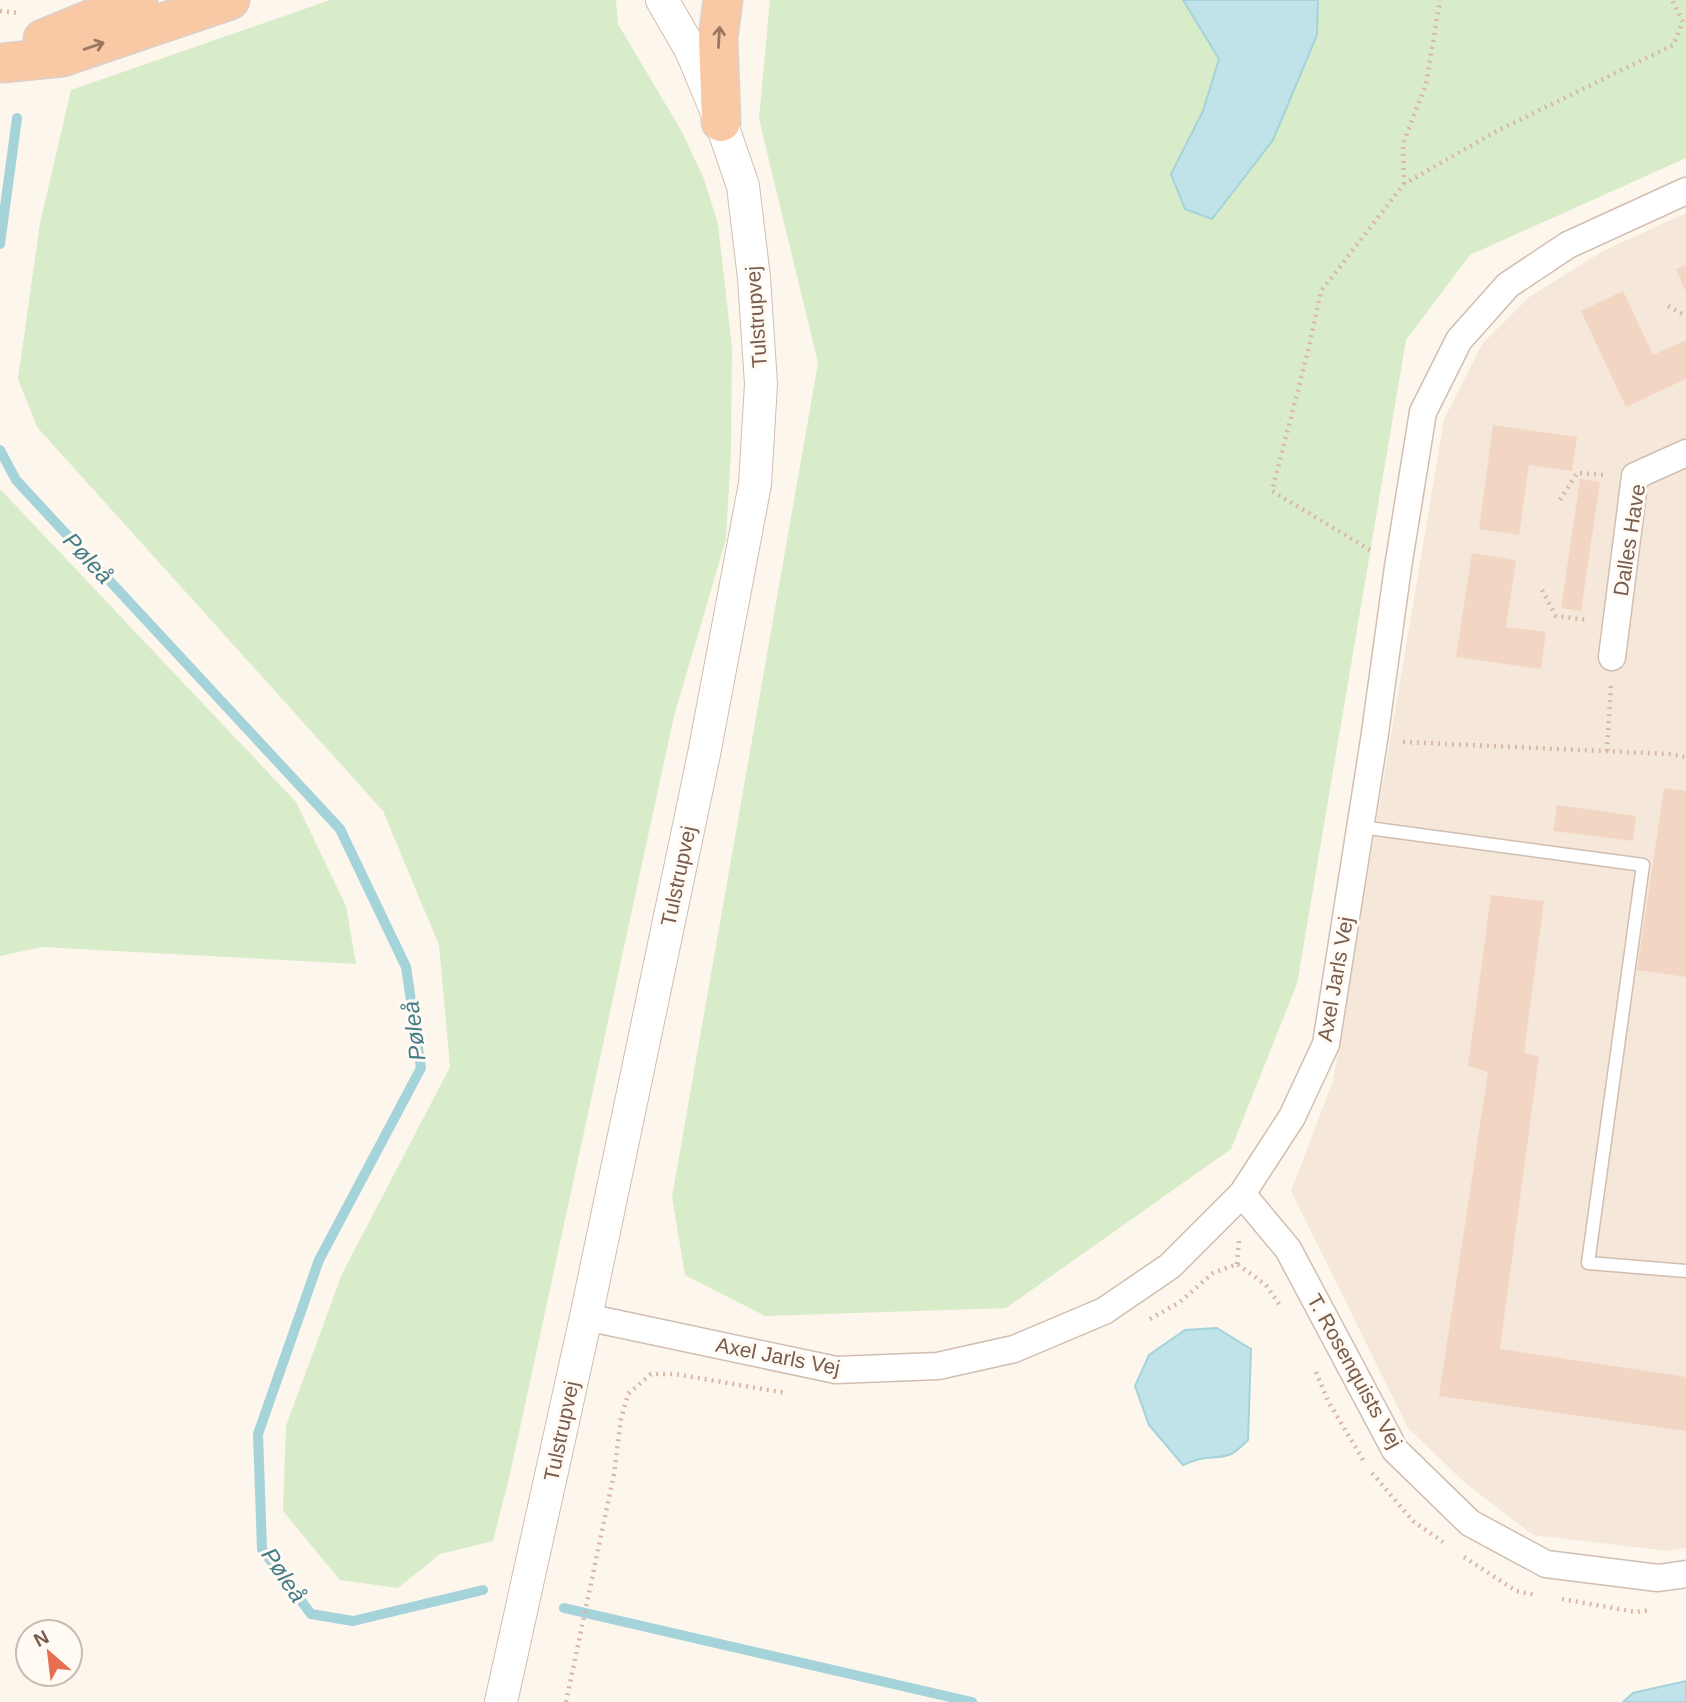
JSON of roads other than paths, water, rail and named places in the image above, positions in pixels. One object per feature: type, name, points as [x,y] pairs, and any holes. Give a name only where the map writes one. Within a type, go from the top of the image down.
[{"type":"highway","points":[[1,63],[50,34],[138,0]]},
{"type":"highway","points":[[1,63],[62,57],[230,0]]},
{"type":"highway","points":[[721,122],[718,38],[723,0]]},
{"type":"street","name":"Tulstrupvej","points":[[501,1702],[586,1317],[704,754],[755,484],[761,384],[754,278],[743,186],[721,122],[691,50],[662,0]]},
{"type":"street","name":"Tulstrupvej","points":[[686,0],[691,50]]},
{"type":"street","name":"Axel Jarls Vej","points":[[586,1317],[836,1370],[938,1366],[1014,1349],[1104,1311],[1170,1266],[1242,1194],[1292,1116],[1326,1044],[1423,412],[1459,340],[1508,285],[1568,245],[1686,191]]},
{"type":"street","name":"Dalles Have","points":[[1612,657],[1635,476],[1686,453]]},
{"type":"street","name":"T. Rosenquists Vej","points":[[1242,1194],[1288,1249],[1395,1450],[1470,1523],[1546,1564],[1658,1578],[1686,1574]]},
{"type":"lane","points":[[1360,827],[1643,866],[1588,1263],[1686,1271]]},
{"type":"water","points":[[1183,0],[1318,0],[1317,35],[1273,140],[1212,219],[1185,209],[1171,174],[1203,111],[1219,59]]},
{"type":"water","points":[[1217,1328],[1251,1349],[1248,1440],[1229,1455],[1200,1459],[1183,1465],[1149,1425],[1135,1386],[1149,1355],[1185,1330]]},
{"type":"water","points":[[1686,1681],[1686,1702],[1623,1702],[1633,1693]]},
{"type":"waterway","name":"Pøleå","points":[[0,244],[17,118]]},
{"type":"waterway","name":"Pøleå","points":[[0,450],[16,480],[340,829],[406,967],[421,1068],[319,1260],[258,1434],[262,1549],[311,1614],[353,1621],[483,1590]]},
{"type":"waterway","name":"Pøleå","points":[[564,1608],[972,1702]]}]
